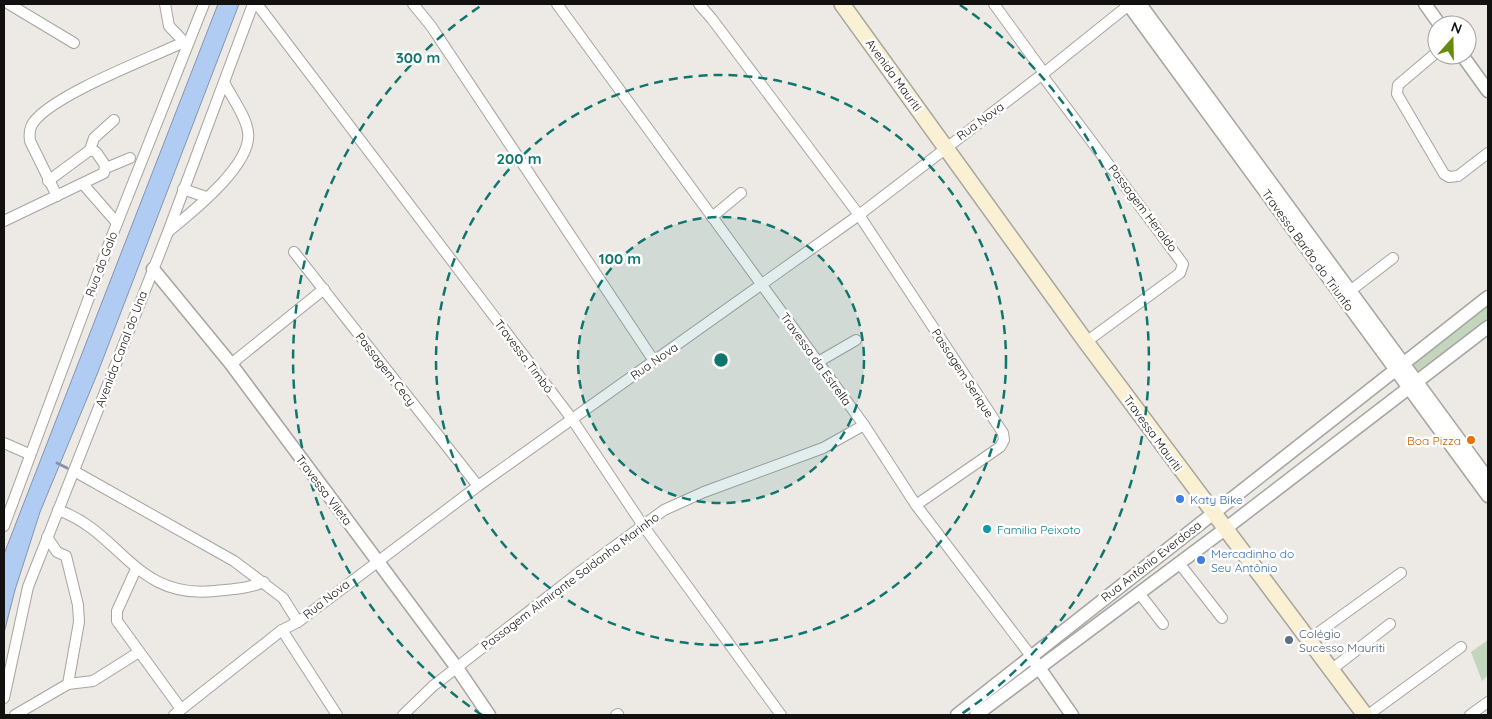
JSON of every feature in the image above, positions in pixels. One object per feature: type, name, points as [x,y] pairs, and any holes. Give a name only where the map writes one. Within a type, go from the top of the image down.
[{"type":"main road","name":"Avenida Mauriti","points":[[842,4],[946,146]]},
{"type":"main road","name":"Travessa Mauriti","points":[[946,146],[1086,342],[1212,513],[1366,715]]},
{"type":"street","points":[[10,4],[74,43]]},
{"type":"street","points":[[57,196],[30,141],[29,132],[34,121],[62,98],[185,43],[169,26],[166,4]]},
{"type":"street","name":"Rua do Galo","points":[[4,526],[29,454],[116,223],[185,43],[204,4]]},
{"type":"street","name":"Avenida Canal do Una","points":[[4,698],[26,592],[168,232],[225,84],[253,4]]},
{"type":"street","name":"Travessa Timbó","points":[[257,4],[572,419],[642,524],[781,715]]},
{"type":"street","points":[[413,4],[431,26],[654,361]]},
{"type":"street","name":"Travessa da Estrella","points":[[557,4],[864,425],[916,505],[1031,656],[1072,715]]},
{"type":"street","points":[[698,4],[724,34],[859,215]]},
{"type":"street","points":[[994,4],[1043,74]]},
{"type":"street","name":"Rua Nova","points":[[179,713],[282,630],[298,622],[377,560],[478,486],[859,215],[1132,4]]},
{"type":"street","name":"Travessa Barão do Triunfo","points":[[1132,4],[1398,366],[1488,479]]},
{"type":"street","points":[[1425,4],[1433,15]]},
{"type":"street","points":[[1427,60],[1398,85],[1397,94],[1444,174],[1449,177],[1458,176],[1488,153]]},
{"type":"street","points":[[1469,65],[1488,91]]},
{"type":"street","name":"Passagem Heraldo","points":[[1043,74],[1183,264],[1180,273],[1086,342]]},
{"type":"street","points":[[168,232],[206,198],[243,157],[248,140],[246,124],[225,84]]},
{"type":"street","points":[[48,181],[90,150],[94,138],[114,120]]},
{"type":"street","points":[[90,150],[96,152],[106,168]]},
{"type":"street","points":[[4,221],[83,184],[104,172],[106,168],[130,158]]},
{"type":"street","points":[[83,184],[116,223]]},
{"type":"street","points":[[183,189],[206,198]]},
{"type":"street","points":[[712,217],[742,193]]},
{"type":"street","name":"Travessa Barão do Triunfo","points":[[1274,196],[1350,291],[1398,366]]},
{"type":"street","name":"Passagem Serique","points":[[859,215],[1004,436],[1000,447],[916,505]]},
{"type":"street","name":"Passagem Cecy","points":[[294,252],[478,486]]},
{"type":"street","points":[[1350,291],[1394,258]]},
{"type":"street","name":"Travessa Vileta","points":[[153,269],[231,364],[457,668],[489,715]]},
{"type":"street","points":[[231,364],[324,290]]},
{"type":"street","name":"Rua Antônio Everdosa","points":[[957,715],[1488,297]]},
{"type":"street","name":"Rua Antônio Everdosa","points":[[976,715],[1199,549],[1488,327]]},
{"type":"street","points":[[818,362],[856,340]]},
{"type":"street","name":"Travessa Barão do Triunfo","points":[[1412,384],[1488,496]]},
{"type":"street","name":"Passagem Almirante Saldanha Marinho","points":[[403,715],[457,668],[642,524],[664,510],[704,492],[814,451],[864,425]]},
{"type":"street","points":[[4,443],[29,454]]},
{"type":"street","points":[[74,471],[196,538],[264,582],[283,598],[298,622]]},
{"type":"street","points":[[58,510],[82,520],[136,569],[162,584],[195,592],[248,588],[264,582]]},
{"type":"street","points":[[1187,533],[1194,533],[1198,537],[1199,549]]},
{"type":"street","points":[[47,537],[57,552],[66,556],[78,606],[79,622],[68,684]]},
{"type":"street","points":[[1179,563],[1222,618]]},
{"type":"street","points":[[136,569],[116,615],[118,624],[179,713]]},
{"type":"street","points":[[1308,640],[1401,573]]},
{"type":"street","points":[[1139,593],[1163,624]]},
{"type":"street","points":[[1331,670],[1390,624]]},
{"type":"street","points":[[282,630],[337,715]]},
{"type":"street","points":[[1366,715],[1461,647]]},
{"type":"street","points":[[15,715],[68,684],[93,681],[139,652]]},
{"type":"street","points":[[1470,715],[1488,702]]},
{"type":"green space","points":[[1488,301],[1488,321],[1422,377],[1407,359]]},
{"type":"green space","points":[[1488,640],[1488,675],[1482,681],[1471,652]]},
{"type":"water","points":[[218,4],[239,4],[98,372],[40,512],[15,590],[4,633],[4,554]]},
{"type":"waterway","points":[[57,463],[67,468]]},
{"type":"place","name":"Boa Pizza","points":[[1471,440]]},
{"type":"place","name":"Katy Bike","points":[[1180,499]]},
{"type":"place","name":"Familia Peixoto","points":[[987,529]]},
{"type":"place","name":"Mercadinho do Seu Antônio","points":[[1201,560]]},
{"type":"place","name":"Colégio Sucesso Mauriti","points":[[1289,640]]}]
